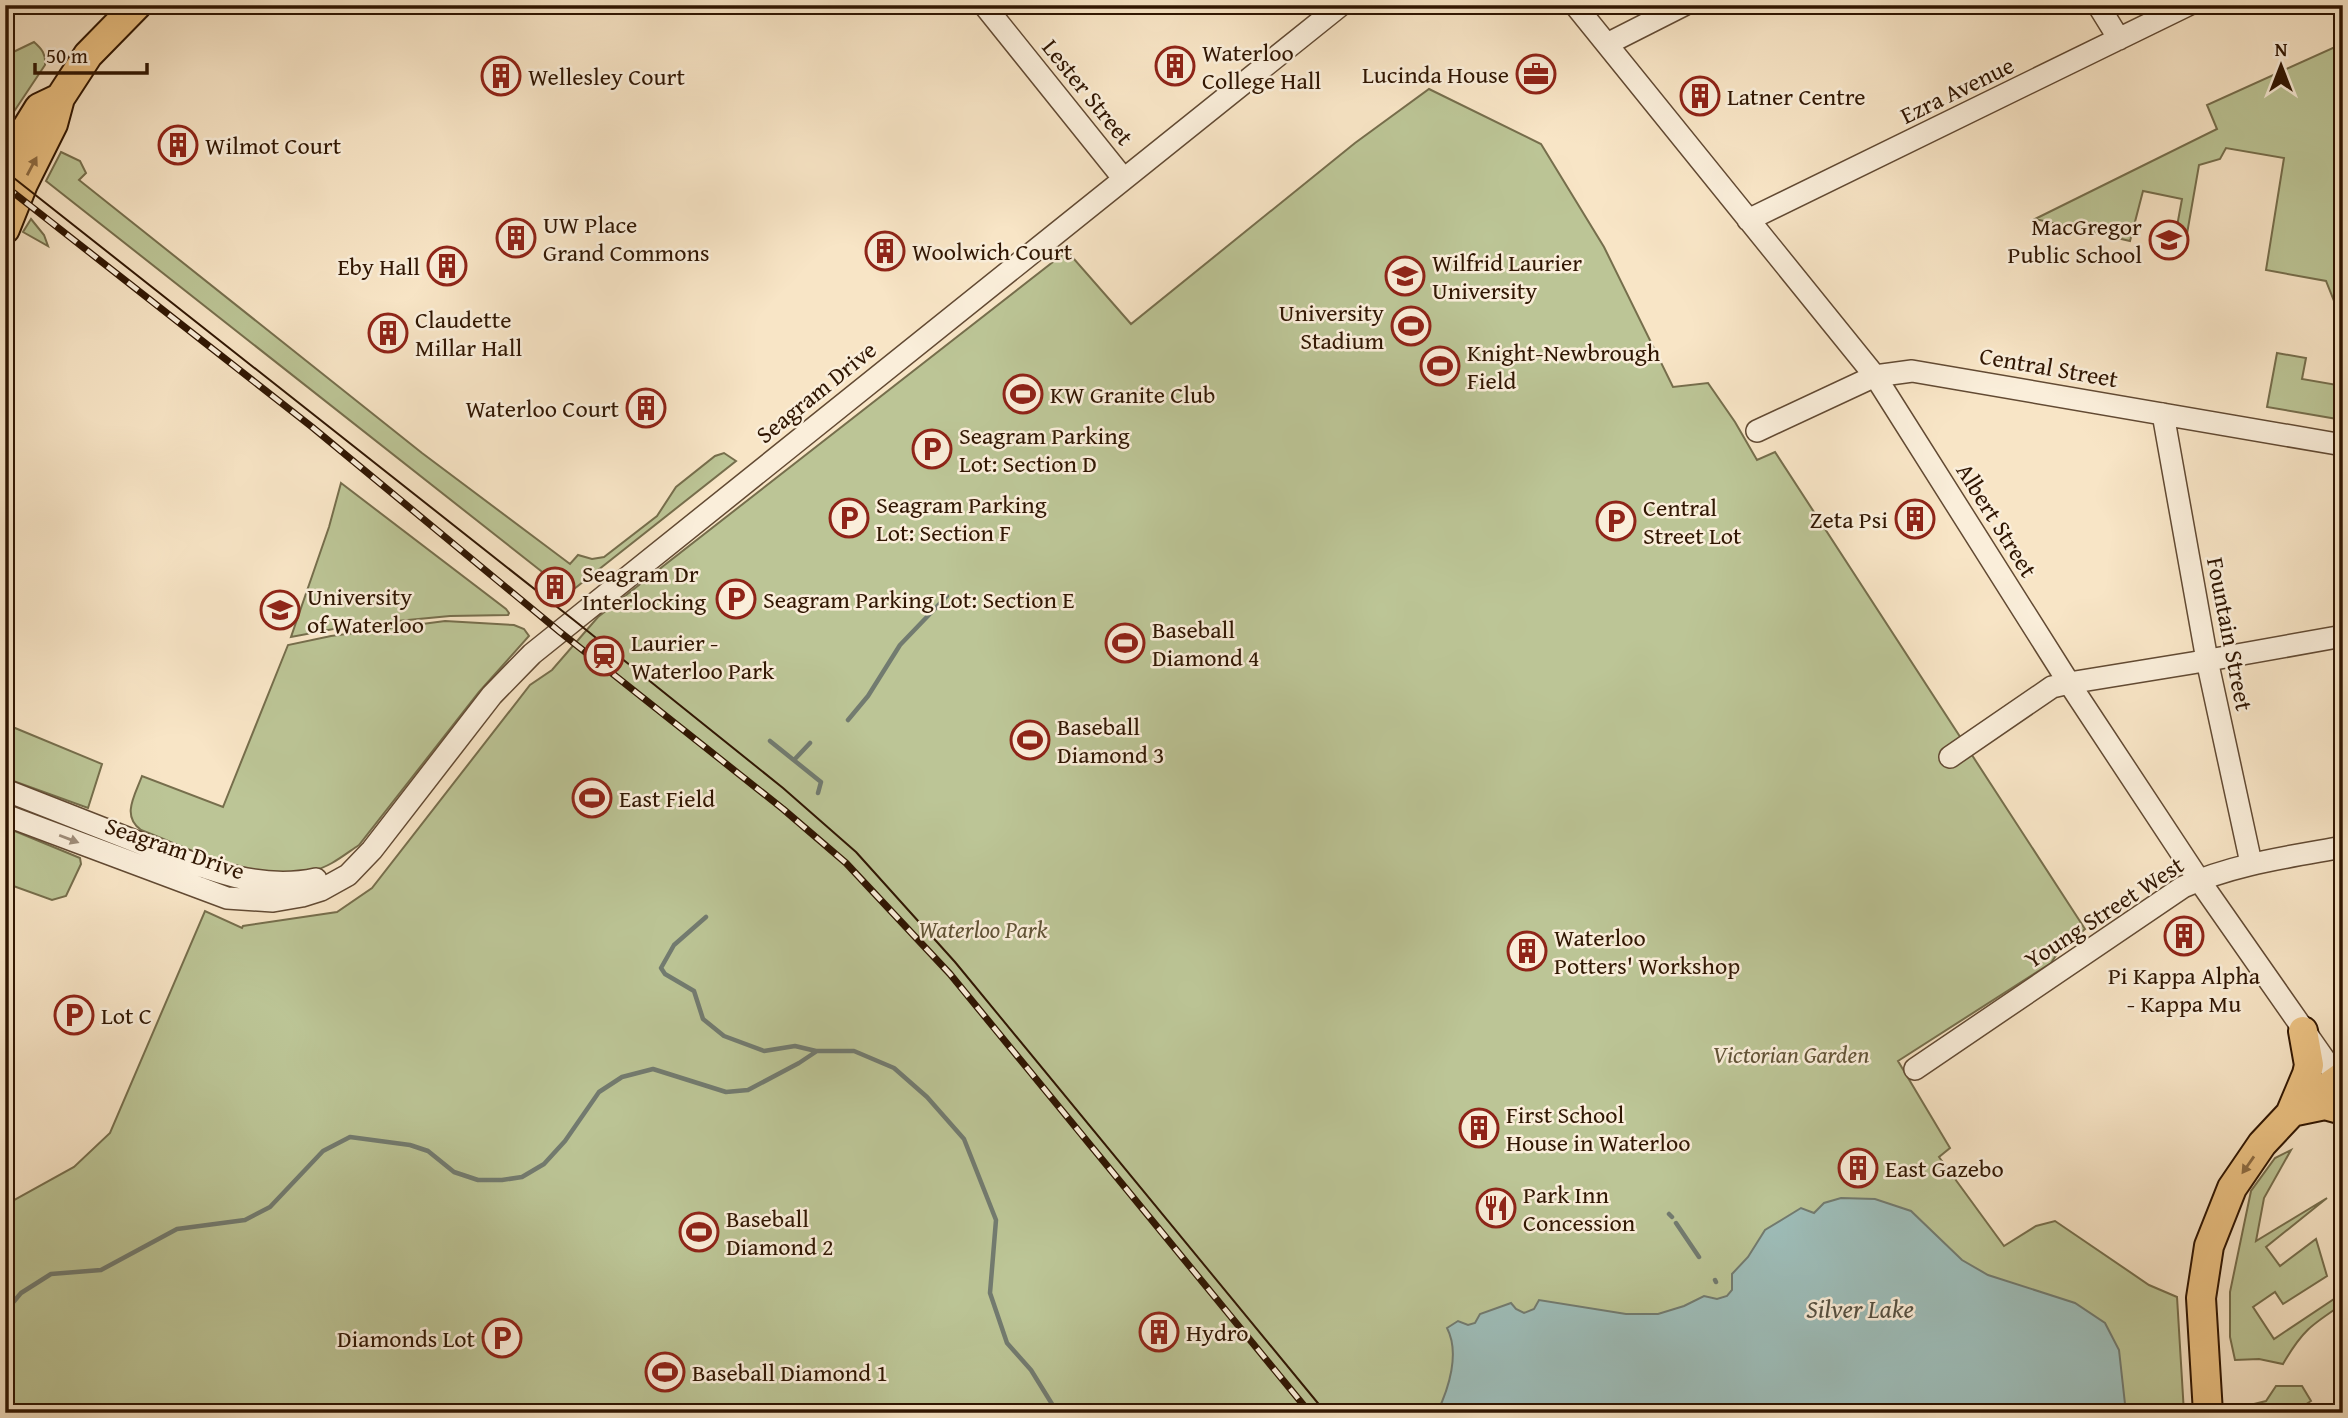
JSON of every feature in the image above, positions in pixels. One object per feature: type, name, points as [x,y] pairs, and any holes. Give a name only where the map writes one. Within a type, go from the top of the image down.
[{"type":"main road","points":[[5,229],[23,184],[53,124],[60,98],[88,55],[137,5]]},
{"type":"main road","points":[[5,163],[39,108],[60,98]]},
{"type":"main road","points":[[2291,1113],[2309,1065],[2303,1031]]},
{"type":"main road","points":[[2208,1413],[2201,1298],[2209,1246],[2232,1188],[2262,1144],[2291,1113],[2341,1080]]},
{"type":"main road","points":[[2291,1113],[2309,1106],[2325,1105],[2343,1110]]},
{"type":"street","name":"Lester Street","points":[[984,5],[1123,178]]},
{"type":"street","name":"Seagram Drive","points":[[5,815],[207,892],[246,900],[273,901],[321,890],[348,875],[492,695],[532,654],[1341,5]]},
{"type":"street","name":"Albert Street","points":[[1575,5],[1875,376],[2068,682],[2199,880],[2303,1031],[2341,1080]]},
{"type":"street","points":[[1607,44],[1684,5]]},
{"type":"street","points":[[2098,5],[2119,39]]},
{"type":"street","name":"Ezra Avenue","points":[[1748,220],[2188,5]]},
{"type":"street","name":"Central Street","points":[[1757,431],[1875,376],[1912,370],[2343,445]]},
{"type":"street","name":"Fountain Street","points":[[2163,414],[2207,660],[2250,863]]},
{"type":"street","points":[[1950,757],[2052,687],[2068,682],[2343,636]]},
{"type":"street","name":"Seagram Drive","points":[[5,789],[211,870],[248,880],[304,882],[335,873],[363,859]]},
{"type":"street","name":"Young Street West","points":[[1915,1069],[2183,887],[2250,863],[2343,847]]},
{"type":"green space","points":[[34,42],[43,52],[45,65],[5,125],[5,56]]},
{"type":"green space","points":[[2335,47],[2343,61],[2343,324],[2336,322],[2338,311],[2326,281],[2266,270],[2284,158],[2226,148],[2220,159],[2199,165],[2184,251],[2173,248],[2182,199],[2143,191],[2130,241],[2035,219],[2217,129],[2207,105]]},
{"type":"green space","name":"Waterloo Park","points":[[1429,89],[1541,144],[1604,247],[1673,387],[1708,383],[1757,460],[1775,452],[2085,929],[2057,954],[2051,963],[1898,1061],[1950,1148],[1939,1157],[2004,1246],[2036,1226],[2055,1221],[2149,1285],[2177,1297],[2184,1413],[5,1413],[5,1205],[74,1167],[110,1133],[205,911],[242,928],[337,912],[372,888],[530,685],[552,670],[598,617],[1067,251],[1131,324],[1355,143]]},
{"type":"green space","points":[[61,152],[80,161],[86,173],[79,180],[422,453],[570,564],[578,555],[592,559],[604,557],[657,516],[676,487],[715,456],[724,453],[736,461],[569,593],[46,181]]},
{"type":"green space","points":[[31,219],[44,235],[48,246],[23,232]]},
{"type":"green space","points":[[2277,353],[2306,358],[2302,379],[2343,386],[2343,420],[2267,407]]},
{"type":"green space","points":[[341,483],[506,609],[508,615],[450,616],[355,625],[291,637],[329,527]]},
{"type":"green space","points":[[445,621],[514,625],[524,629],[529,636],[479,692],[359,845],[342,857],[312,871],[270,873],[225,863],[141,830],[135,824],[131,805],[142,776],[223,807],[288,645],[331,636]]},
{"type":"green space","points":[[15,728],[102,764],[88,808],[5,778],[5,729]]},
{"type":"green space","points":[[5,827],[80,858],[81,864],[66,896],[52,900],[5,883]]},
{"type":"green space","points":[[2291,1150],[2264,1198],[2256,1241],[2327,1198],[2266,1247],[2280,1266],[2316,1239],[2327,1276],[2283,1304],[2275,1292],[2253,1307],[2274,1339],[2340,1295],[2343,1304],[2308,1330],[2283,1364],[2259,1359],[2235,1360],[2230,1337],[2230,1292],[2251,1191],[2275,1158]]},
{"type":"green space","points":[[2276,1386],[2302,1386],[2311,1401],[2292,1413],[2235,1413],[2234,1409],[2266,1401]]},
{"type":"water","name":"Silver Lake","points":[[1841,1198],[1875,1199],[1911,1211],[1962,1260],[1988,1275],[2075,1303],[2105,1323],[2119,1350],[2126,1413],[1437,1413],[1449,1382],[1453,1359],[1447,1328],[1458,1321],[1468,1325],[1475,1323],[1480,1314],[1511,1303],[1524,1313],[1534,1309],[1539,1300],[1626,1314],[1658,1314],[1704,1296],[1717,1299],[1727,1296],[1732,1290],[1732,1274],[1748,1257],[1765,1230],[1801,1208],[1814,1213],[1824,1203]]},
{"type":"waterway","points":[[848,720],[868,696],[900,645],[947,596]]},
{"type":"waterway","points":[[770,741],[821,782],[818,793]]},
{"type":"waterway","points":[[794,760],[810,743]]},
{"type":"waterway","points":[[706,917],[674,945],[661,968],[665,974],[694,991],[703,1019],[724,1036],[764,1051],[795,1046],[816,1051]]},
{"type":"waterway","points":[[5,1312],[21,1293],[51,1274],[101,1270],[177,1229],[245,1220],[270,1207],[323,1151],[350,1137],[410,1145],[428,1151],[454,1172],[478,1180],[522,1177],[544,1164],[565,1141],[599,1092],[622,1077],[653,1069],[726,1092],[748,1090],[817,1051],[854,1051],[894,1068],[927,1097],[964,1139],[996,1220],[990,1293],[1007,1343],[1031,1370],[1052,1404],[1054,1413]]},
{"type":"waterway","points":[[1669,1214],[1672,1217]]},
{"type":"waterway","points":[[1676,1223],[1699,1257]]},
{"type":"tram line","points":[[5,171],[575,621],[783,788],[856,852],[955,962],[1326,1413]]},
{"type":"tram line","points":[[524,601],[736,771]]},
{"type":"railway","points":[[5,186],[312,427],[846,863],[950,974],[1310,1413]]},
{"type":"place","name":"Waterloo College Hall","points":[[1175,66]]},
{"type":"place","name":"Lucinda House","points":[[1536,74]]},
{"type":"place","name":"Wellesley Court","points":[[501,76]]},
{"type":"place","name":"Latner Centre","points":[[1700,96]]},
{"type":"place","name":"Wilmot Court","points":[[178,145]]},
{"type":"place","name":"UW Place Grand Commons","points":[[516,238]]},
{"type":"place","name":"MacGregor Public School","points":[[2169,240]]},
{"type":"place","name":"Woolwich Court","points":[[885,251]]},
{"type":"place","name":"Eby Hall","points":[[447,266]]},
{"type":"place","name":"Wilfrid Laurier University","points":[[1405,276]]},
{"type":"place","name":"University Stadium","points":[[1411,326]]},
{"type":"place","name":"Claudette Millar Hall","points":[[388,333]]},
{"type":"place","name":"Knight-Newbrough Field","points":[[1440,366]]},
{"type":"place","name":"KW Granite Club","points":[[1023,394]]},
{"type":"place","name":"Waterloo Court","points":[[646,408]]},
{"type":"place","name":"Seagram Parking Lot: Section D","points":[[932,449]]},
{"type":"place","name":"Seagram Parking Lot: Section F","points":[[849,518]]},
{"type":"place","name":"Zeta Psi","points":[[1915,519]]},
{"type":"place","name":"Central Street Lot","points":[[1616,521]]},
{"type":"place","name":"Seagram Dr Interlocking","points":[[555,587]]},
{"type":"place","name":"Seagram Parking Lot: Section E","points":[[736,599]]},
{"type":"place","name":"University of Waterloo","points":[[280,610]]},
{"type":"place","name":"Baseball Diamond 4","points":[[1125,643]]},
{"type":"place","name":"Laurier - Waterloo Park","points":[[604,656]]},
{"type":"place","name":"Baseball Diamond 3","points":[[1030,740]]},
{"type":"place","name":"East Field","points":[[592,798]]},
{"type":"place","name":"Pi Kappa Alpha - Kappa Mu","points":[[2184,936]]},
{"type":"place","name":"Waterloo Potters' Workshop","points":[[1527,951]]},
{"type":"place","name":"Lot C","points":[[74,1015]]},
{"type":"place","name":"First School House in Waterloo","points":[[1479,1128]]},
{"type":"place","name":"East Gazebo","points":[[1858,1168]]},
{"type":"place","name":"Park Inn Concession","points":[[1496,1208]]},
{"type":"place","name":"Baseball Diamond 2","points":[[699,1232]]},
{"type":"place","name":"Hydro","points":[[1159,1332]]},
{"type":"place","name":"Diamonds Lot","points":[[502,1338]]},
{"type":"place","name":"Baseball Diamond 1","points":[[665,1372]]},
{"type":"park label","name":"Victorian Garden","points":[[1791,1054]]}]
